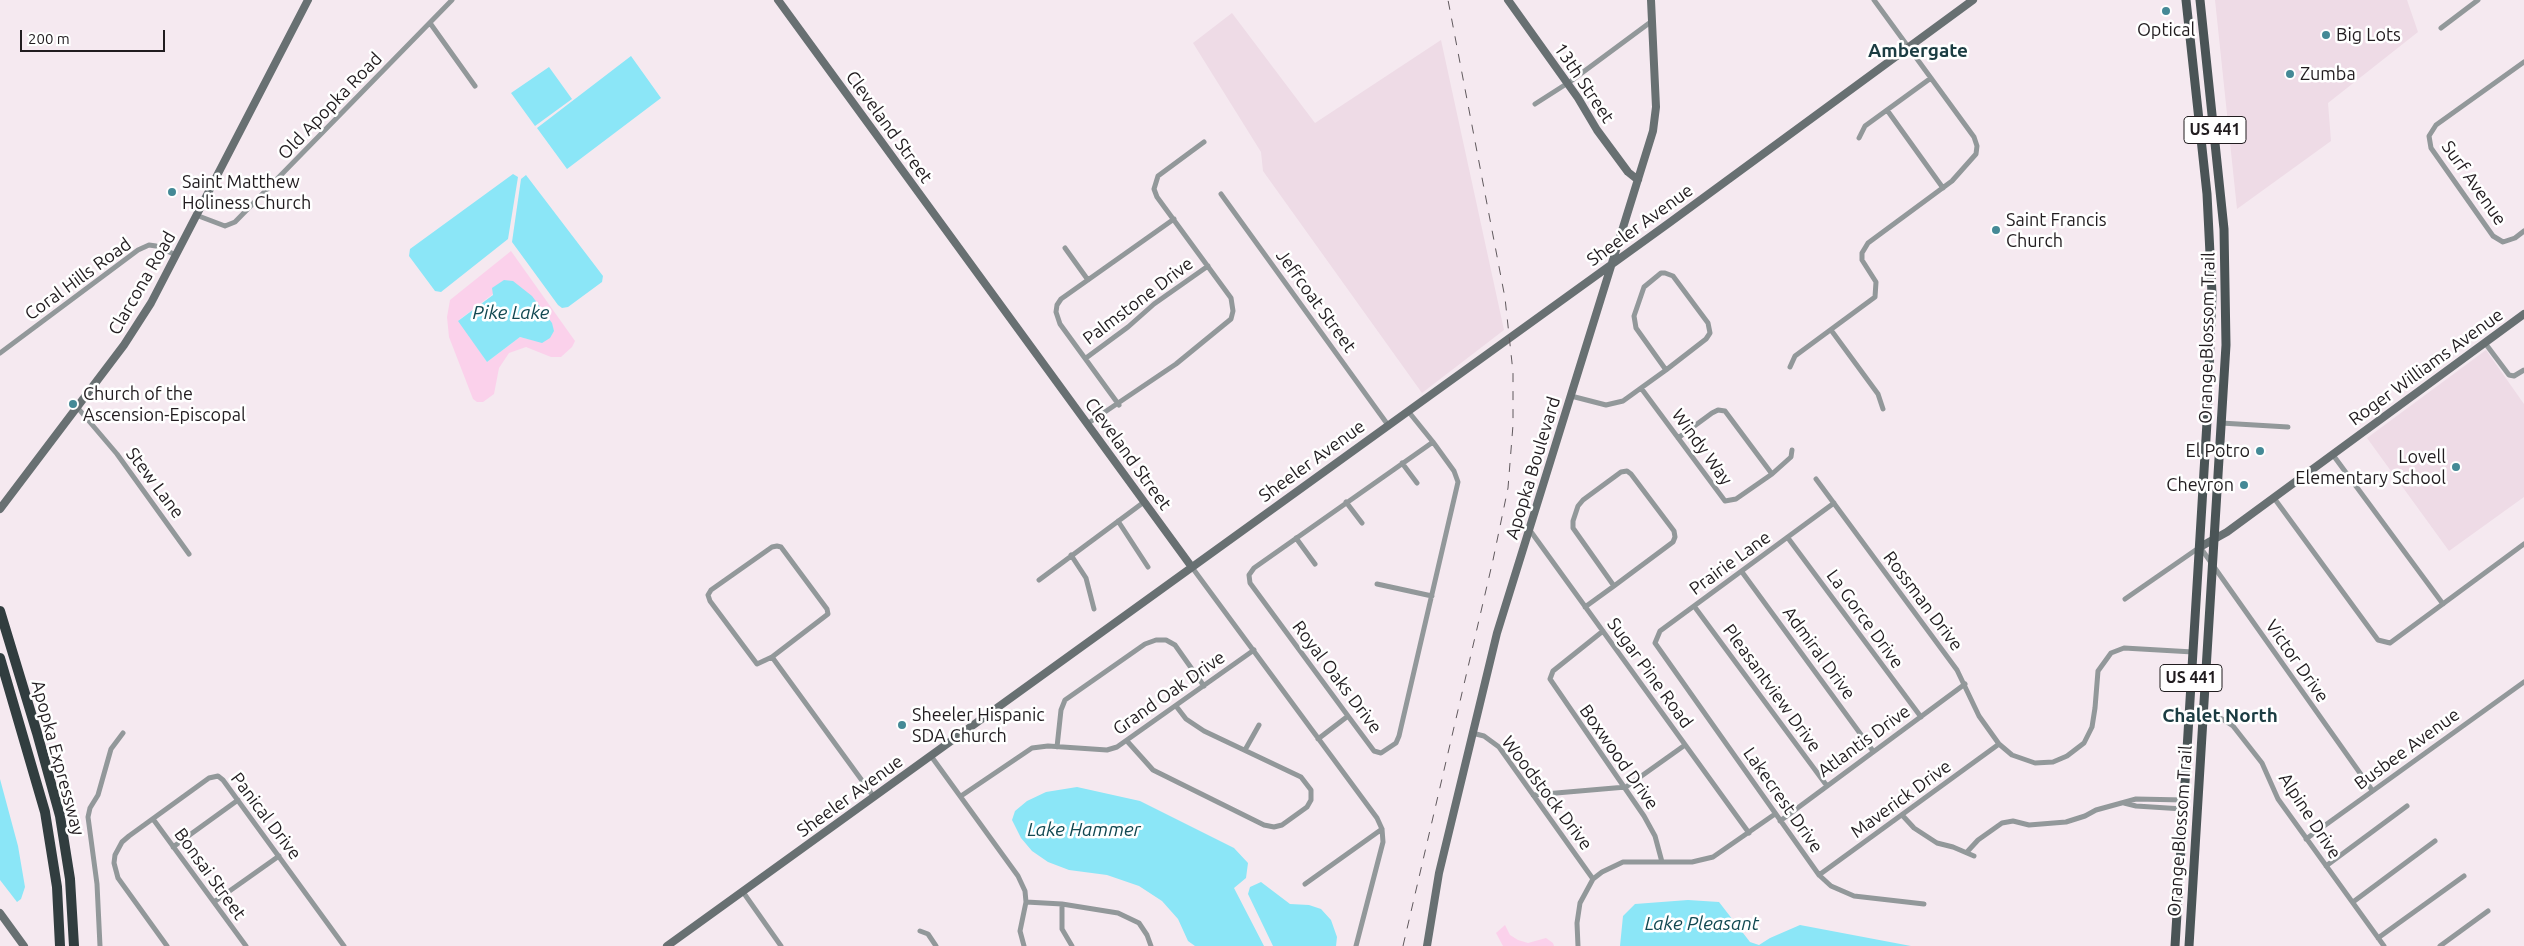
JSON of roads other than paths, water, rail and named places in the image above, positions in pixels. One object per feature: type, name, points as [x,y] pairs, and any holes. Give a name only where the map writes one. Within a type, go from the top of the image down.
[{"type":"highway","name":"Apopka Expressway","points":[[0,611],[38,733],[60,816],[70,878],[74,946]]},
{"type":"highway","name":"Apopka Expressway","points":[[0,658],[45,812],[57,887],[60,946]]},
{"type":"main road","name":"Orange Blossom Trail","points":[[2175,946],[2200,547],[2212,294],[2204,165],[2186,0]]},
{"type":"main road","name":"Orange Blossom Trail","points":[[2190,946],[2222,423],[2226,294],[2224,229],[2200,0]]},
{"type":"main road","points":[[2194,80],[2209,77]]},
{"type":"main road","points":[[2204,165],[2218,163]]},
{"type":"main road","points":[[2212,294],[2226,294]]},
{"type":"main road","points":[[2207,422],[2222,423]]},
{"type":"main road","points":[[2193,652],[2200,657],[2206,674]]},
{"type":"main road","points":[[2176,931],[2190,932]]},
{"type":"street","name":"Clarcona Road","points":[[0,509],[137,325],[176,255],[308,0]]},
{"type":"street","name":"Old Apopka Road","points":[[196,215],[225,226],[235,222],[452,0]]},
{"type":"street","name":"Cleveland Street","points":[[778,0],[1377,818],[1382,828]]},
{"type":"street","name":"13th Street","points":[[1508,0],[1568,83],[1602,137],[1628,172],[1638,180]]},
{"type":"street","name":"Apopka Boulevard","points":[[1427,946],[1439,873],[1497,633],[1613,263],[1655,119],[1651,0]]},
{"type":"street","points":[[1790,367],[1796,356],[1876,297],[1876,282],[1862,260],[1862,253],[1868,243],[1943,188],[1972,162],[1977,146],[1974,137],[1874,0]]},
{"type":"street","name":"Sheeler Avenue","points":[[667,946],[1613,263],[1973,0]]},
{"type":"street","points":[[2441,28],[2478,0]]},
{"type":"street","points":[[1535,104],[1568,83],[1652,21]]},
{"type":"street","points":[[430,23],[476,86]]},
{"type":"street","name":"Surf Avenue","points":[[2524,62],[2436,125],[2429,136],[2431,148],[2493,236],[2503,242],[2515,238],[2524,231]]},
{"type":"street","points":[[1859,138],[1865,126],[1931,78]]},
{"type":"street","points":[[1886,110],[1943,188]]},
{"type":"street","points":[[1088,424],[1120,404],[1176,364],[1230,319],[1233,311],[1231,298],[1157,197],[1154,182],[1163,171],[1204,142]]},
{"type":"street","name":"Jeffcoat Street","points":[[1221,194],[1388,425]]},
{"type":"street","points":[[1120,404],[1060,324],[1056,312],[1061,299],[1174,219]]},
{"type":"street","name":"Coral Hills Road","points":[[0,353],[138,250],[149,245],[176,255]]},
{"type":"street","points":[[1065,248],[1088,280]]},
{"type":"street","name":"Palmstone Drive","points":[[1086,358],[1128,327],[1154,304],[1208,266]]},
{"type":"street","points":[[1571,396],[1606,406],[1624,400],[1666,370],[1706,339],[1710,328],[1673,276],[1665,272],[1661,273],[1644,288],[1634,316],[1636,328],[1666,370]]},
{"type":"street","name":"Roger Williams Avenue","points":[[2125,599],[2274,498],[2524,314]]},
{"type":"street","points":[[1831,330],[1878,394],[1883,409]]},
{"type":"street","points":[[2485,343],[2509,375],[2514,376],[2524,370]]},
{"type":"street","name":"Windy Way","points":[[1641,388],[1725,501],[1736,499],[1772,474],[1790,457],[1792,450]]},
{"type":"street","name":"Stew Lane","points":[[77,407],[117,454],[190,554]]},
{"type":"street","points":[[1678,438],[1712,413],[1718,410],[1725,411],[1772,474]]},
{"type":"street","name":"Royal Oaks Drive","points":[[1408,411],[1433,442],[1454,472],[1458,482],[1396,743],[1381,753],[1374,751],[1348,716],[1250,583],[1249,575],[1254,568],[1433,442]]},
{"type":"street","points":[[2222,423],[2288,427]]},
{"type":"street","points":[[2333,455],[2443,604]]},
{"type":"street","points":[[1402,463],[1417,483]]},
{"type":"street","points":[[1585,607],[1614,586],[1673,542],[1675,537],[1674,531],[1632,474],[1627,471],[1621,472],[1583,500],[1578,506],[1573,521],[1573,528],[1614,586]]},
{"type":"street","name":"Rossman Drive","points":[[1816,479],[1958,670],[1979,716],[1999,744]]},
{"type":"street","points":[[2274,498],[2378,640],[2390,643],[2524,544]]},
{"type":"street","points":[[1039,580],[1144,502]]},
{"type":"street","points":[[1346,502],[1362,524]]},
{"type":"street","name":"Prairie Lane","points":[[1658,650],[1655,643],[1660,630],[1834,503]]},
{"type":"street","points":[[1118,521],[1148,567]]},
{"type":"street","name":"Sugar Pine Road","points":[[1529,529],[1749,833]]},
{"type":"street","points":[[1296,538],[1315,564]]},
{"type":"street","name":"La Gorce Drive","points":[[1788,538],[1920,717]]},
{"type":"street","points":[[777,546],[781,547],[827,609],[828,614],[772,657],[763,663],[757,664],[753,661],[710,601],[708,595],[772,547],[777,546]]},
{"type":"street","name":"Victor Drive","points":[[2200,547],[2372,790]]},
{"type":"street","points":[[1071,555],[1086,578],[1094,609]]},
{"type":"street","name":"Admiral Drive","points":[[1742,572],[1873,751]]},
{"type":"street","points":[[1377,584],[1432,596]]},
{"type":"street","name":"Pleasantview Drive","points":[[1694,606],[1827,786]]},
{"type":"street","name":"Boxwood Drive","points":[[1603,631],[1553,671],[1550,679],[1553,686],[1626,787],[1655,836],[1662,862]]},
{"type":"street","points":[[1056,747],[1061,710],[1065,700],[1145,644],[1156,640],[1166,640],[1175,645],[1204,686]]},
{"type":"street","points":[[1999,744],[2012,755],[2035,763],[2053,762],[2067,756],[2084,743],[2092,727],[2098,670],[2107,656],[2124,648],[2193,652]]},
{"type":"street","name":"Grand Oak Drive","points":[[961,796],[1020,754],[1032,748],[1056,747],[1107,750],[1127,741],[1254,650]]},
{"type":"street","name":"Lakecrest Drive","points":[[1658,650],[1819,875],[1831,886],[1854,896],[1924,904]]},
{"type":"street","points":[[772,657],[874,797]]},
{"type":"street","name":"Busbee Avenue","points":[[2306,839],[2524,682]]},
{"type":"street","name":"Atlantis Drive","points":[[1780,821],[1965,684]]},
{"type":"street","points":[[1127,741],[1153,770],[1264,825],[1274,827],[1282,825],[1307,807],[1311,800],[1312,790],[1301,777],[1195,726],[1176,706]]},
{"type":"street","points":[[1318,739],[1348,716]]},
{"type":"street","name":"Alpine Drive","points":[[2204,716],[2219,717],[2232,726],[2262,763],[2278,798],[2384,946]]},
{"type":"street","points":[[1245,750],[1259,725]]},
{"type":"street","points":[[100,946],[99,901],[88,818],[90,808],[98,795],[111,749],[123,733]]},
{"type":"street","name":"Woodstock Drive","points":[[1472,733],[1484,736],[1499,747],[1593,879]]},
{"type":"street","name":"Maverick Drive","points":[[1819,875],[1903,816],[1999,744]]},
{"type":"street","points":[[1533,795],[1626,787],[1685,745]]},
{"type":"street","points":[[931,756],[1018,876],[1025,891],[1026,902],[1020,931],[1024,946]]},
{"type":"street","name":"Panical Drive","points":[[167,946],[121,883],[114,863],[115,856],[122,842],[213,776],[223,780],[344,946]]},
{"type":"street","points":[[1966,852],[1978,840],[2002,823],[2013,821],[2029,825],[2066,822],[2121,802],[2136,799],[2184,805]]},
{"type":"street","points":[[173,846],[238,800]]},
{"type":"street","points":[[2326,866],[2407,806]]},
{"type":"street","points":[[1578,946],[1577,923],[1580,903],[1593,879],[1606,869],[1623,862],[1692,862],[1713,856],[1775,814]]},
{"type":"street","points":[[1903,816],[1923,835],[1937,843],[1974,856]]},
{"type":"street","name":"Bonsai Street","points":[[153,818],[246,946]]},
{"type":"street","points":[[1305,884],[1382,828]]},
{"type":"street","points":[[1356,946],[1383,842],[1382,828]]},
{"type":"street","points":[[2352,902],[2435,841]]},
{"type":"street","points":[[214,902],[279,856]]},
{"type":"street","points":[[2378,938],[2464,876]]},
{"type":"street","points":[[743,892],[781,946]]},
{"type":"street","points":[[1026,902],[1062,904],[1118,913],[1139,923],[1147,935],[1151,946]]},
{"type":"street","points":[[1062,904],[1062,930],[1072,946]]},
{"type":"street","points":[[2440,946],[2488,911]]},
{"type":"street","points":[[0,913],[24,946]]},
{"type":"street","points":[[920,931],[928,934],[936,946]]},
{"type":"water","points":[[631,56],[661,98],[567,169],[537,128]]},
{"type":"water","points":[[549,67],[572,99],[535,126],[511,93]]},
{"type":"water","points":[[513,174],[518,177],[508,239],[441,292],[435,291],[409,256],[410,249]]},
{"type":"water","points":[[526,175],[603,276],[602,282],[568,307],[562,308],[558,305],[512,242],[521,179]]},
{"type":"water","name":"Pike Lake","points":[[504,280],[513,281],[532,296],[552,323],[554,331],[550,338],[542,343],[520,337],[487,362],[458,321],[493,295],[492,288]]},
{"type":"water","points":[[0,779],[18,846],[25,887],[21,899],[17,902],[0,880]]},
{"type":"water","name":"Lake Hammer","points":[[1077,787],[1140,801],[1234,848],[1248,863],[1246,878],[1234,888],[1264,946],[1195,946],[1188,941],[1178,919],[1162,901],[1139,886],[1107,875],[1069,870],[1048,862],[1032,851],[1021,838],[1012,820],[1015,811],[1027,801],[1046,792]]},
{"type":"water","points":[[1261,882],[1290,904],[1309,905],[1321,909],[1331,920],[1337,937],[1336,946],[1273,946],[1248,894],[1250,887]]},
{"type":"water","name":"Lake Pleasant","points":[[1688,900],[1719,902],[1750,942],[1759,945],[1800,925],[1911,946],[1620,946],[1623,916],[1635,904]]},
{"type":"railway","points":[[1403,946],[1493,560],[1508,488],[1513,425],[1513,372],[1505,298],[1448,0]]},
{"type":"place","name":"Optical","points":[[2166,11]]},
{"type":"place","name":"Big Lots","points":[[2326,35]]},
{"type":"place","name":"Zumba","points":[[2290,74]]},
{"type":"place","name":"Saint Matthew Holiness Church","points":[[172,192]]},
{"type":"place","name":"Saint Francis Church","points":[[1996,230]]},
{"type":"place","name":"Church of the Ascension-Episcopal","points":[[73,404]]},
{"type":"place","name":"El Potro","points":[[2260,451]]},
{"type":"place","name":"Lovell Elementary School","points":[[2456,467]]},
{"type":"place","name":"Chevron","points":[[2244,485]]},
{"type":"place","name":"Sheeler Hispanic SDA Church","points":[[902,725]]},
{"type":"district","name":"Ambergate","points":[[1918,51]]},
{"type":"district","name":"Chalet North","points":[[2220,716]]}]
